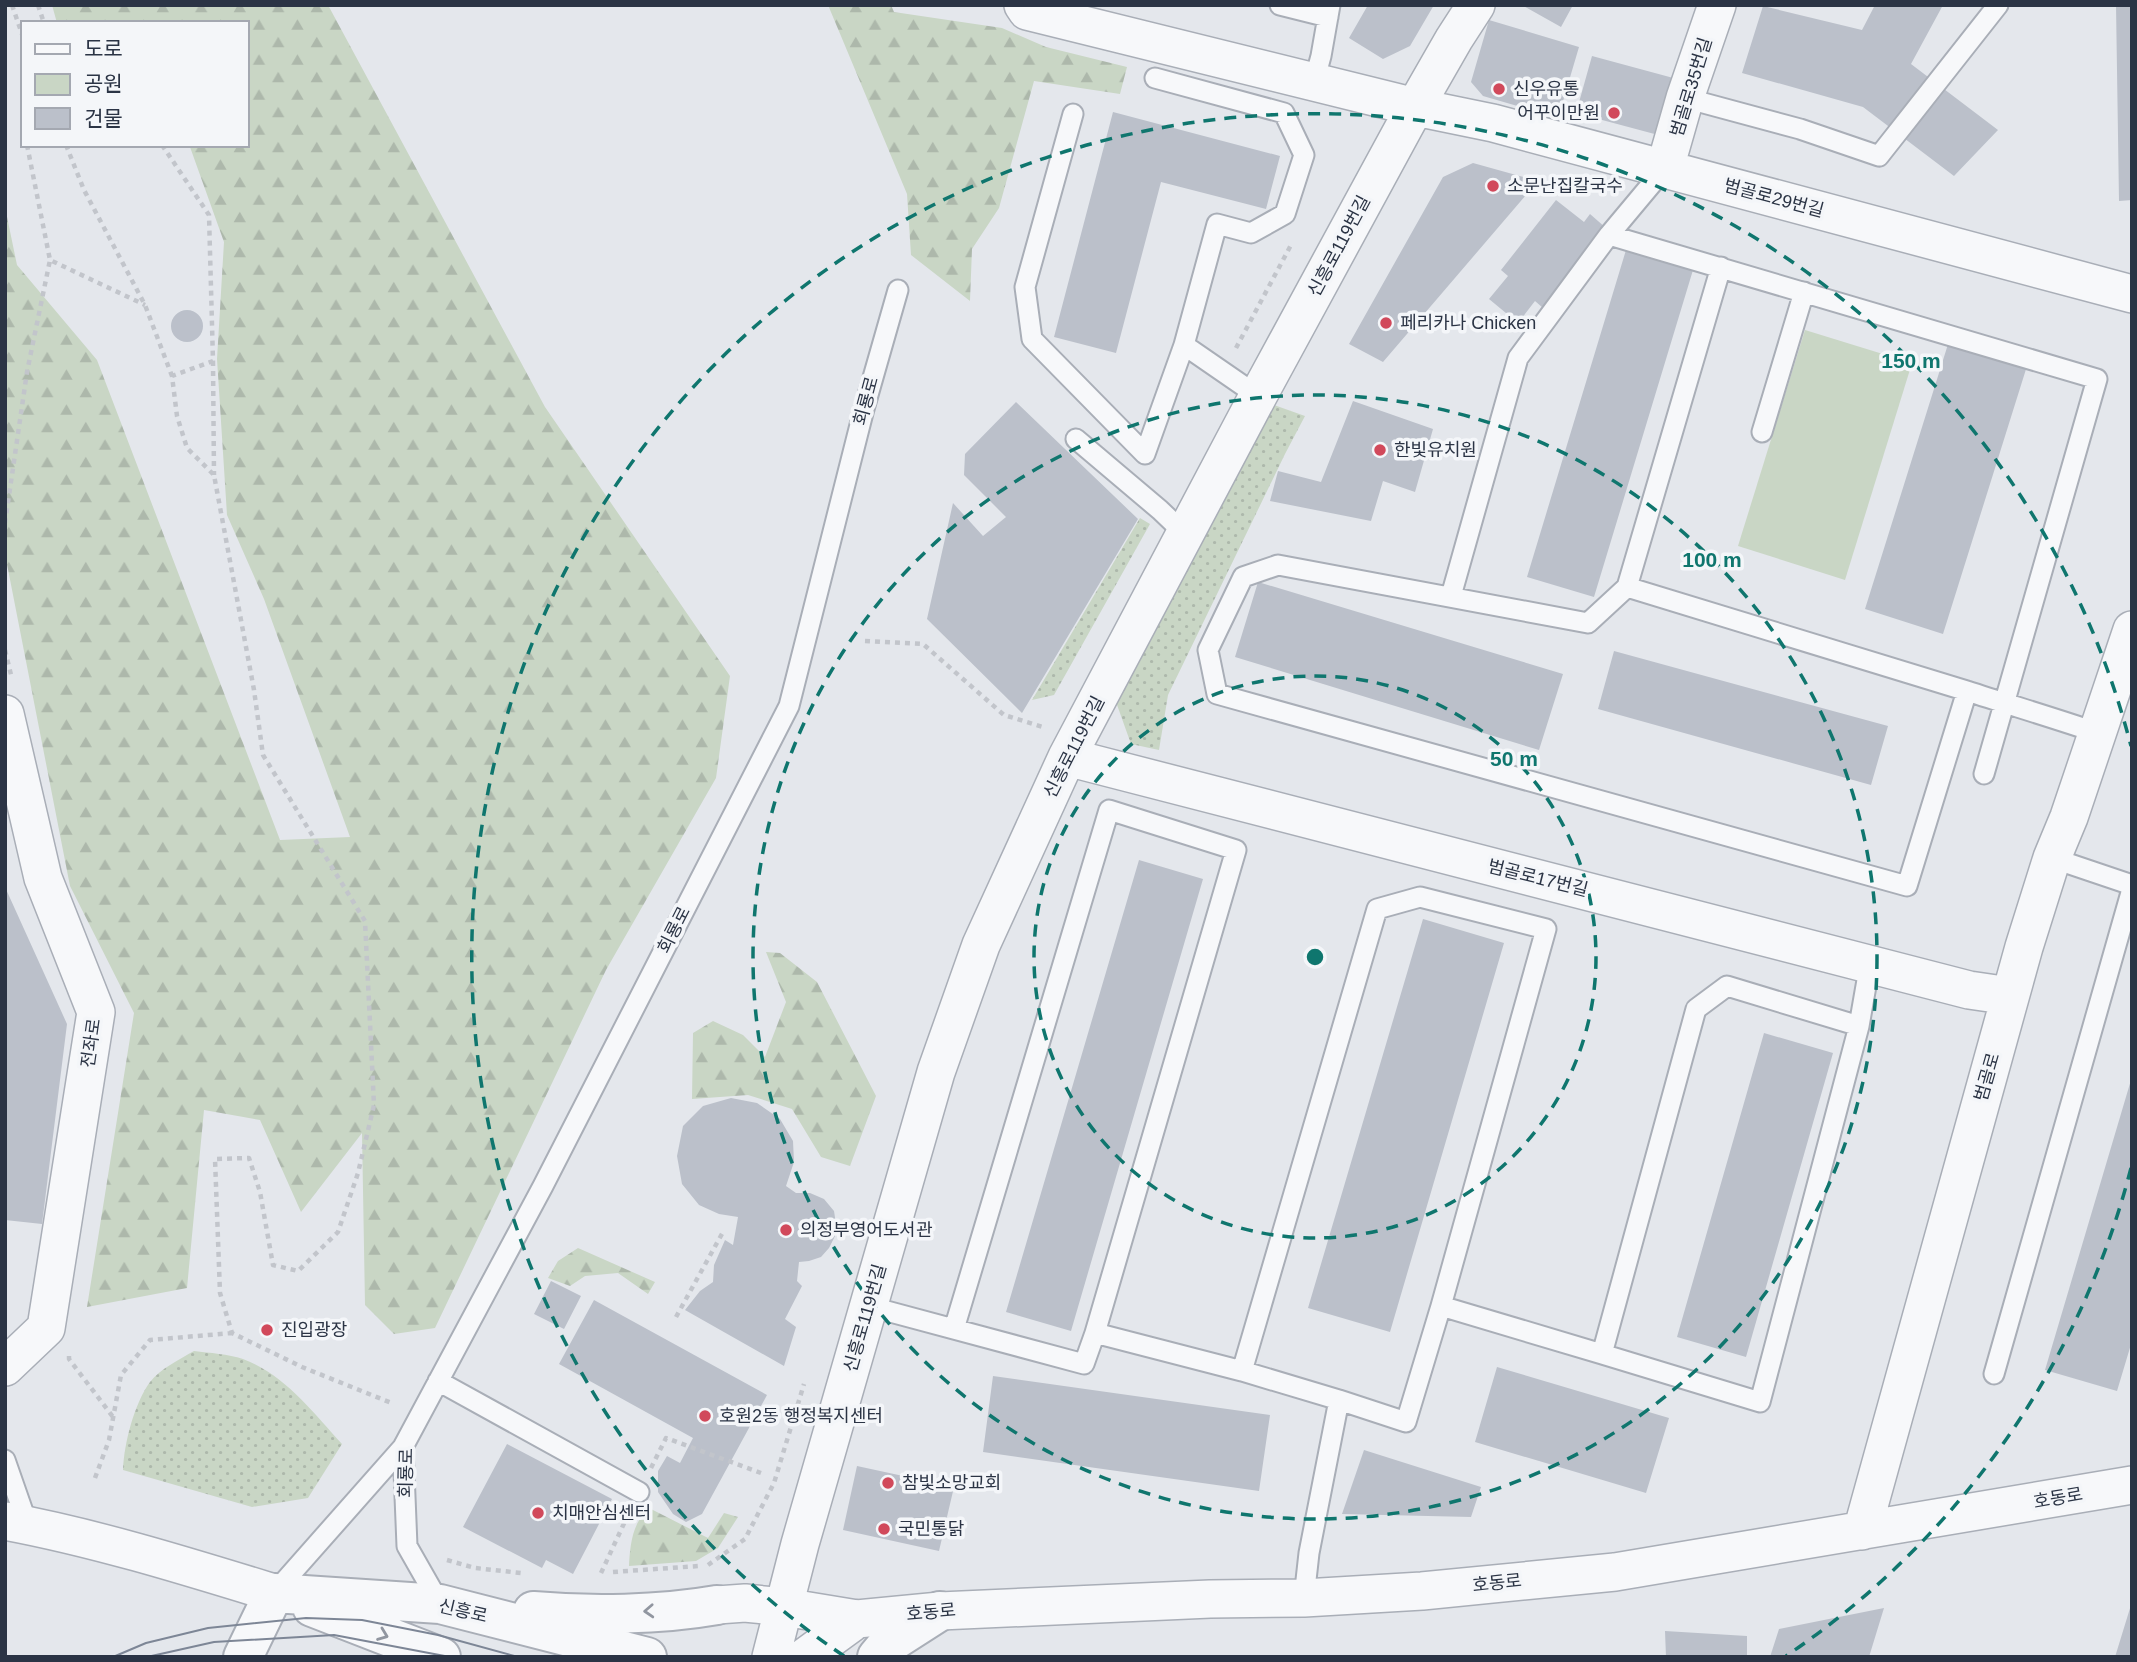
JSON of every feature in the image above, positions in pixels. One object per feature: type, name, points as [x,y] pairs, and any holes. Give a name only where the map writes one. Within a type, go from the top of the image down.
[{"type":"street","name":"범골로29번길","points":[[1023,5],[1027,11],[1415,107],[1493,123],[2132,294]]},
{"type":"street","name":"신흥로119번길","points":[[771,1657],[800,1544],[936,1072],[1057,742],[1185,534],[1415,107],[1476,5]]},
{"type":"street","name":"범골로35번길","points":[[1665,169],[1685,98],[1717,5]]},
{"type":"street","name":"범골로","points":[[1862,1531],[2010,996],[2052,858],[2069,817],[2132,630]]},
{"type":"street","name":"전좌로","points":[[5,714],[43,878],[96,1012],[46,1328],[5,1367]]},
{"type":"street","name":"범골로17번길","points":[[1057,742],[1870,963],[1969,989],[2010,996]]},
{"type":"street","name":"호동로","points":[[717,1605],[745,1603],[857,1619],[940,1611],[1210,1599],[1304,1598],[1422,1591],[1615,1572],[2132,1485]]},
{"type":"street","name":"신흥로","points":[[28,1526],[274,1592],[441,1657]]},
{"type":"street","name":"신흥로119번길","points":[[717,1605],[741,1597],[754,1589],[800,1544]]},
{"type":"street","name":"신흥로","points":[[274,1592],[440,1604],[647,1657]]},
{"type":"street","points":[[243,1657],[274,1592]]},
{"type":"street","points":[[440,1604],[564,1614],[653,1611],[717,1605]]},
{"type":"street","points":[[877,1657],[887,1645],[940,1611]]},
{"type":"street","points":[[805,1657],[857,1619]]},
{"type":"lane","points":[[1280,5],[1329,11],[1314,82]]},
{"type":"lane","points":[[1685,98],[1800,129],[1878,156],[1998,5]]},
{"type":"lane","points":[[1073,114],[1025,287],[1032,339],[1145,454],[1184,345],[1217,224],[1251,233],[1285,214],[1304,155],[1284,113],[1154,78]]},
{"type":"lane","points":[[1451,596],[1518,358],[1609,235],[1665,169]]},
{"type":"lane","points":[[1609,235],[2098,379],[1984,774]]},
{"type":"lane","points":[[1721,267],[1627,587],[1588,623],[1278,565],[1243,577],[1208,650],[1217,694],[1907,886],[1966,691]]},
{"type":"lane","name":"회룡로","points":[[440,1604],[407,1546],[402,1447],[543,1186],[789,706],[864,409],[898,290]]},
{"type":"lane","points":[[1762,432],[1804,292]]},
{"type":"lane","points":[[1184,345],[1258,397]]},
{"type":"lane","points":[[1076,439],[1185,534]]},
{"type":"lane","points":[[1627,587],[2098,733]]},
{"type":"lane","points":[[868,1306],[1084,1364],[1236,850],[1109,810],[954,1329]]},
{"type":"lane","points":[[1994,1374],[2132,887],[2052,858]]},
{"type":"lane","points":[[1095,1333],[1242,1371],[1406,1422],[1546,929],[1420,897],[1377,909],[1242,1371]]},
{"type":"lane","points":[[1441,1306],[1760,1402],[1859,1026],[1870,963]]},
{"type":"lane","points":[[1602,1354],[1696,1009],[1727,986],[1859,1026]]},
{"type":"lane","points":[[438,1381],[639,1493]]},
{"type":"lane","points":[[1304,1598],[1309,1553],[1339,1400]]},
{"type":"lane","points":[[274,1592],[402,1447]]},
{"type":"lane","points":[[5,1460],[28,1526]]},
{"type":"path","points":[[12,5],[21,31]]},
{"type":"path","points":[[5,523],[27,372],[50,260],[27,147]]},
{"type":"path","points":[[67,147],[84,190],[145,305],[172,376],[177,416],[187,447],[214,475]]},
{"type":"path","points":[[163,147],[209,215],[214,475],[254,690],[263,755],[365,921],[374,1105],[358,1173],[338,1232],[298,1271],[273,1265],[260,1192],[248,1158],[215,1158],[220,1293],[232,1333]]},
{"type":"path","points":[[50,260],[145,305]]},
{"type":"path","points":[[172,376],[213,361]]},
{"type":"path","points":[[865,641],[923,644],[1004,715],[1057,742]]},
{"type":"path","points":[[676,1317],[723,1231]]},
{"type":"path","points":[[95,1478],[109,1440],[121,1375],[150,1340],[232,1333],[302,1367],[420,1414]]},
{"type":"path","points":[[589,1573],[709,1565],[745,1539],[774,1483],[806,1377]]},
{"type":"path","points":[[436,1557],[475,1568],[527,1574]]},
{"type":"green space","points":[[52,5],[328,5],[545,407],[730,676],[716,778],[606,970],[435,1328],[394,1334],[365,1305],[362,1133],[301,1212],[260,1120],[204,1110],[187,1288],[87,1307],[134,1013],[70,886],[5,554],[5,207],[17,265],[97,360],[280,840],[350,837],[264,599],[227,515],[217,359],[224,242],[190,147],[248,147],[248,21],[56,21]]},
{"type":"green space","points":[[828,5],[891,5],[894,12],[1002,28],[1046,47],[1127,67],[1120,94],[1034,81],[999,208],[972,249],[970,301],[911,255],[907,194]]},
{"type":"green space","points":[[1805,330],[1912,363],[1845,580],[1738,546]]},
{"type":"green space","points":[[1274,405],[1305,416],[1168,695],[1159,750],[1131,744],[1116,702]]},
{"type":"green space","points":[[1140,518],[1150,524],[1054,695],[1032,700]]},
{"type":"green space","points":[[766,952],[780,953],[817,982],[876,1096],[850,1166],[821,1157],[792,1109],[748,1095],[692,1099],[693,1033],[713,1021],[743,1035],[765,1057],[786,1002]]},
{"type":"green space","points":[[578,1248],[655,1282],[648,1294],[618,1273],[585,1276],[570,1286],[548,1278],[558,1261]]},
{"type":"green space","points":[[194,1351],[243,1359],[272,1374],[309,1407],[342,1444],[308,1498],[252,1507],[123,1470],[131,1424],[144,1391],[159,1373]]},
{"type":"green space","points":[[651,1509],[708,1538],[724,1513],[738,1517],[718,1548],[696,1561],[629,1566],[631,1542],[636,1526]]},
{"type":"building","points":[[1368,5],[1434,5],[1410,46],[1383,59],[1349,38]]},
{"type":"building","points":[[1522,5],[1573,5],[1561,27]]},
{"type":"building","points":[[1875,5],[1943,5],[1911,64],[1998,130],[1954,176],[1863,107],[1742,73],[1763,6],[1862,30]]},
{"type":"building","points":[[2116,5],[2132,5],[2132,200],[2119,201]]},
{"type":"building","points":[[1489,20],[1579,47],[1558,118],[1483,96],[1471,82]]},
{"type":"building","points":[[1592,56],[1677,79],[1662,136],[1576,113]]},
{"type":"building","points":[[1113,112],[1280,156],[1266,209],[1161,182],[1116,353],[1054,337]]},
{"type":"building","points":[[1473,163],[1538,181],[1383,362],[1349,344],[1443,177]]},
{"type":"building","points":[[1556,200],[1584,222],[1590,214],[1606,228],[1543,308],[1535,301],[1518,323],[1489,299],[1508,276],[1501,270]]},
{"type":"building","points":[[1626,250],[1693,270],[1594,597],[1527,577]]},
{"type":"building","points":[[187,310],[198,315],[203,326],[198,337],[187,342],[176,337],[171,326],[176,315]]},
{"type":"building","points":[[1949,341],[2027,366],[1943,634],[1865,609]]},
{"type":"building","name":"한빛유치원","points":[[1353,401],[1433,429],[1415,492],[1383,481],[1371,521],[1270,501],[1278,471],[1321,482]]},
{"type":"building","points":[[1016,402],[1138,519],[1022,713],[927,619],[953,503],[983,536],[1006,517],[964,475],[965,454]]},
{"type":"building","points":[[1258,582],[1563,674],[1539,750],[1235,657]]},
{"type":"building","points":[[1614,651],[1888,726],[1871,785],[1598,709]]},
{"type":"building","points":[[1139,860],[1203,879],[1071,1331],[1006,1312]]},
{"type":"building","points":[[5,887],[67,1024],[42,1224],[5,1220]]},
{"type":"building","points":[[1423,919],[1504,943],[1390,1332],[1308,1308]]},
{"type":"building","points":[[1764,1033],[1833,1053],[1746,1357],[1677,1337]]},
{"type":"building","points":[[2131,1080],[2132,1341],[2117,1391],[2045,1370]]},
{"type":"building","name":"의정부영어도서관","points":[[731,1098],[757,1103],[780,1119],[793,1141],[794,1162],[786,1186],[796,1193],[810,1193],[824,1199],[834,1211],[835,1236],[829,1248],[821,1257],[799,1262],[797,1281],[802,1286],[785,1319],[796,1327],[784,1366],[685,1310],[700,1291],[713,1282],[714,1265],[725,1240],[733,1245],[738,1217],[719,1214],[699,1205],[682,1184],[677,1156],[683,1126],[703,1106]]},
{"type":"building","points":[[551,1281],[581,1296],[564,1329],[534,1314]]},
{"type":"building","name":"호원2동 행정복지센터","points":[[594,1300],[767,1395],[702,1514],[686,1522],[673,1514],[658,1492],[658,1471],[667,1456],[680,1463],[693,1438],[559,1364]]},
{"type":"building","points":[[1497,1367],[1669,1418],[1646,1493],[1475,1442]]},
{"type":"building","points":[[993,1376],[1270,1415],[1259,1491],[983,1452]]},
{"type":"building","name":"치매안심센터","points":[[507,1444],[612,1499],[573,1574],[546,1560],[542,1568],[463,1527]]},
{"type":"building","points":[[1364,1450],[1481,1487],[1471,1517],[1342,1514]]},
{"type":"building","points":[[857,1466],[954,1487],[939,1551],[843,1530]]},
{"type":"building","points":[[2131,1605],[2132,1657],[2115,1657]]},
{"type":"building","points":[[1884,1608],[1869,1657],[1770,1657],[1779,1629]]},
{"type":"building","points":[[1665,1631],[1747,1636],[1747,1657],[1666,1657]]},
{"type":"tram line","points":[[113,1657],[146,1643],[208,1628],[306,1618],[362,1620],[438,1635],[518,1657]]},
{"type":"tram line","points":[[147,1657],[214,1642],[334,1635],[450,1657]]},
{"type":"place","name":"신우유통","points":[[1499,89]]},
{"type":"place","name":"어꾸이만원","points":[[1614,113]]},
{"type":"place","name":"소문난집칼국수","points":[[1493,186]]},
{"type":"place","name":"페리카나 Chicken","points":[[1386,323]]},
{"type":"place","name":"한빛유치원","points":[[1380,450]]},
{"type":"place","name":"의정부영어도서관","points":[[786,1230]]},
{"type":"place","name":"진입광장","points":[[267,1330]]},
{"type":"place","name":"호원2동 행정복지센터","points":[[705,1416]]},
{"type":"place","name":"참빛소망교회","points":[[888,1483]]},
{"type":"place","name":"치매안심센터","points":[[538,1513]]},
{"type":"place","name":"국민통닭","points":[[884,1529]]}]
